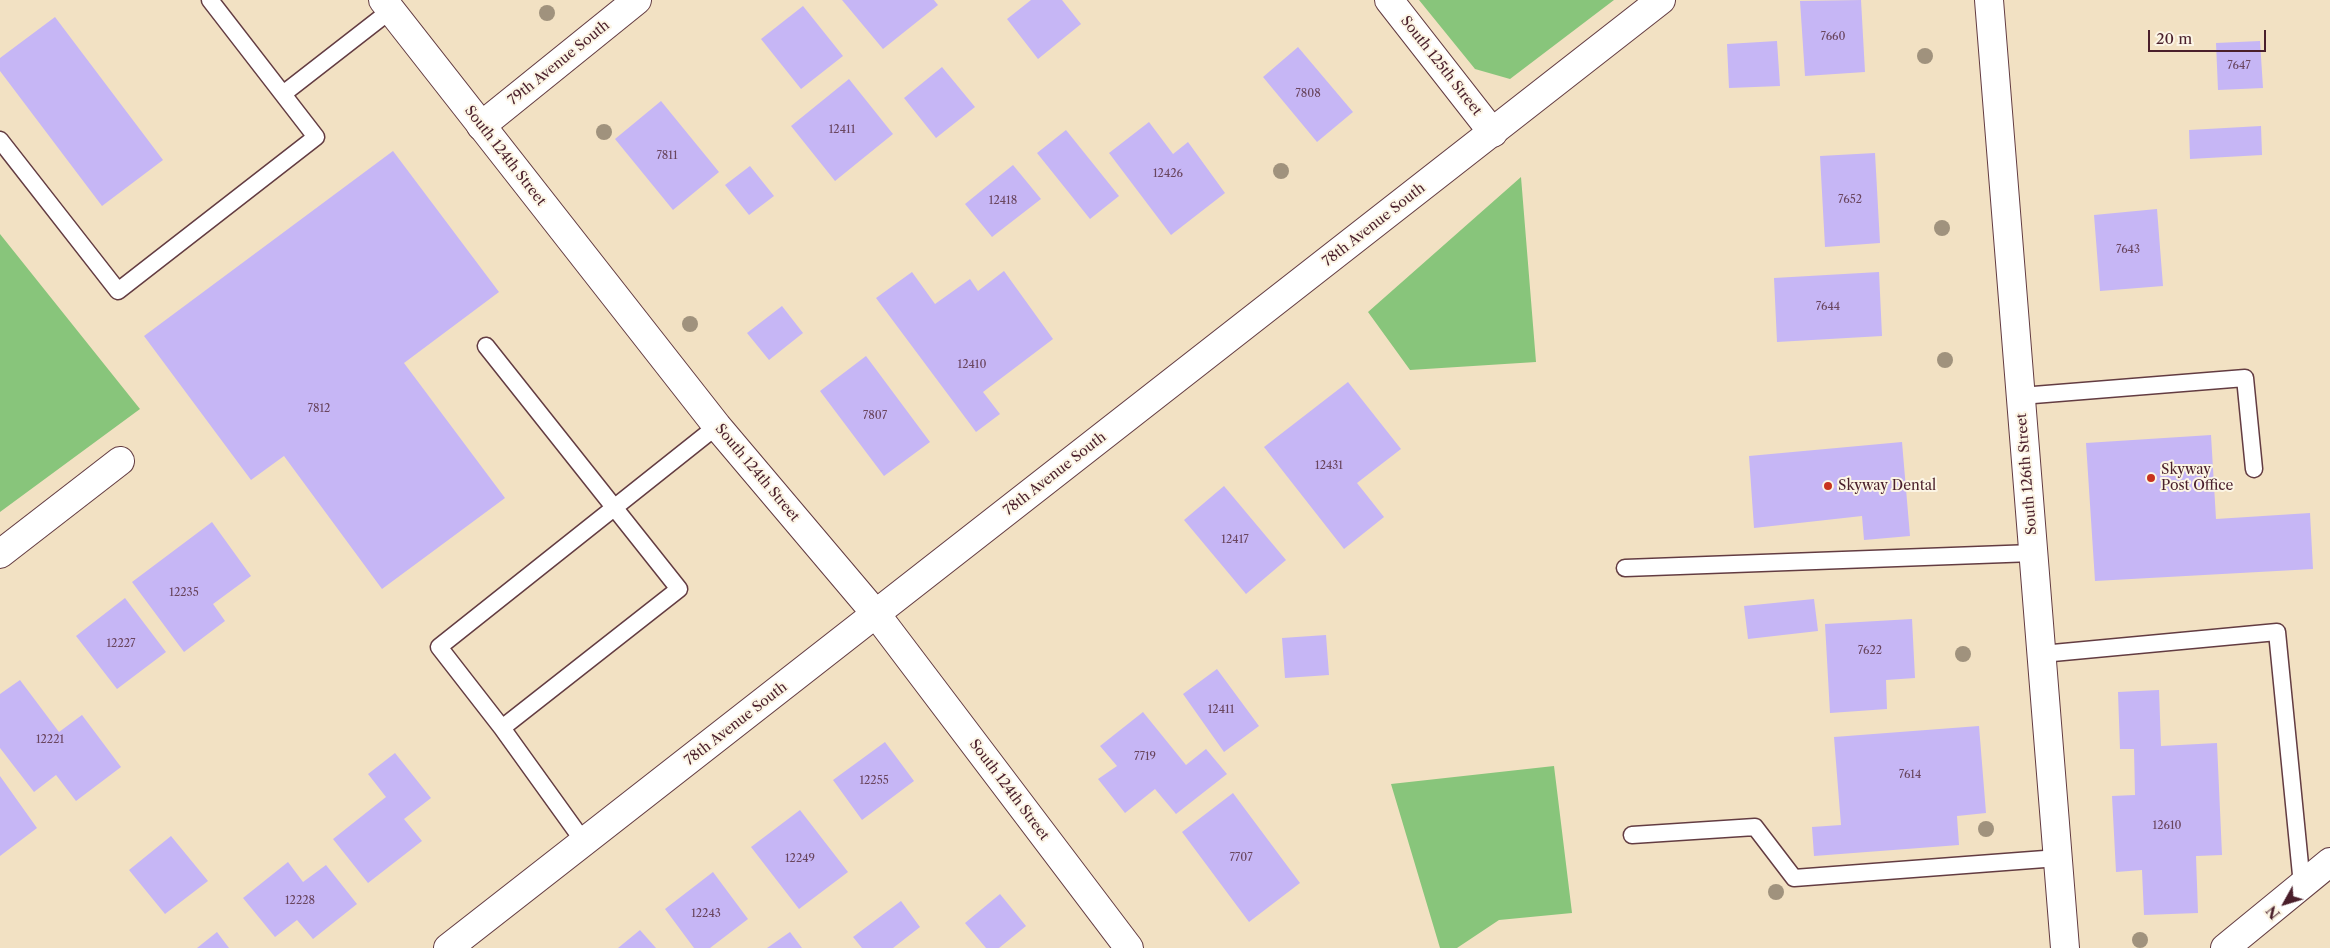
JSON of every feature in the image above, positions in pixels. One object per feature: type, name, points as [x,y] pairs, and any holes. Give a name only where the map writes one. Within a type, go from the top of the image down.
[{"type":"street","name":"79th Avenue South","points":[[481,126],[637,0]]},
{"type":"street","name":"South 125th Street","points":[[1389,0],[1493,133]]},
{"type":"street","name":"78th Avenue South","points":[[448,948],[1661,0]]},
{"type":"street","name":"South 126th Street","points":[[1989,0],[2065,948]]},
{"type":"street","name":"South 124th Street","points":[[387,5],[717,426],[876,614],[1129,948]]},
{"type":"street","points":[[0,554],[120,461]]},
{"type":"street","points":[[2225,948],[2330,862]]},
{"type":"lane","points":[[0,140],[118,291],[316,136],[210,0]]},
{"type":"lane","points":[[283,94],[387,5]]},
{"type":"lane","points":[[486,346],[679,588],[502,728]]},
{"type":"lane","points":[[2021,396],[2245,378],[2254,469]]},
{"type":"lane","points":[[584,842],[502,728],[439,647],[717,426]]},
{"type":"lane","points":[[1625,568],[2033,553]]},
{"type":"lane","points":[[2042,654],[2277,632],[2302,885]]},
{"type":"lane","points":[[1632,835],[1755,827],[1794,878],[2058,858]]},
{"type":"green space","points":[[1419,0],[1614,0],[1510,79],[1475,69]]},
{"type":"green space","points":[[1521,177],[1536,362],[1410,370],[1368,312]]},
{"type":"green space","points":[[0,234],[140,409],[0,512]]},
{"type":"green space","points":[[1554,766],[1572,913],[1499,920],[1457,948],[1440,948],[1391,784]]},
{"type":"building","points":[[842,0],[934,0],[938,5],[883,49]]},
{"type":"building","points":[[1031,0],[1062,0],[1081,24],[1038,59],[1007,19]]},
{"type":"building","points":[[1861,0],[1865,72],[1805,76],[1800,1]]},
{"type":"building","points":[[803,6],[843,56],[801,89],[761,39]]},
{"type":"building","points":[[55,17],[163,160],[102,206],[0,71],[0,58]]},
{"type":"building","points":[[1777,41],[1780,86],[1729,88],[1727,44]]},
{"type":"building","points":[[2260,41],[2263,88],[2218,90],[2216,43]]},
{"type":"building","points":[[1298,47],[1353,112],[1317,142],[1263,77]]},
{"type":"building","points":[[942,67],[975,107],[936,138],[904,98]]},
{"type":"building","points":[[849,79],[893,134],[835,181],[791,126]]},
{"type":"building","points":[[661,101],[719,172],[673,210],[615,139]]},
{"type":"building","points":[[1149,122],[1173,154],[1188,142],[1225,193],[1171,235],[1109,153]]},
{"type":"building","points":[[2261,126],[2262,155],[2190,159],[2189,130]]},
{"type":"building","points":[[1066,130],[1119,196],[1090,219],[1037,153]]},
{"type":"building","points":[[393,151],[499,292],[404,363],[505,498],[382,589],[284,456],[251,480],[144,336]]},
{"type":"building","points":[[1875,153],[1880,243],[1825,247],[1820,156]]},
{"type":"building","points":[[1013,165],[1041,199],[992,237],[965,204]]},
{"type":"building","points":[[750,166],[774,196],[749,215],[725,185]]},
{"type":"building","points":[[2157,209],[2163,286],[2100,291],[2094,215]]},
{"type":"building","points":[[1004,271],[1053,339],[983,392],[1000,414],[976,432],[876,298],[912,272],[935,304],[970,279],[978,291]]},
{"type":"building","points":[[1879,272],[1882,336],[1777,342],[1774,278]]},
{"type":"building","points":[[782,306],[803,333],[769,360],[747,333]]},
{"type":"building","points":[[866,356],[930,442],[884,476],[820,391]]},
{"type":"building","points":[[1348,382],[1401,449],[1357,483],[1384,517],[1344,549],[1264,447]]},
{"type":"building","name":"Skyway Post Office","points":[[2211,435],[2216,519],[2310,513],[2313,569],[2095,581],[2086,443]]},
{"type":"building","name":"Skyway Dental","points":[[1902,442],[1910,536],[1864,540],[1862,516],[1754,528],[1749,456]]},
{"type":"building","points":[[1224,486],[1286,560],[1246,594],[1184,520]]},
{"type":"building","points":[[212,522],[251,576],[213,604],[225,621],[184,652],[132,582]]},
{"type":"building","points":[[125,598],[166,652],[117,689],[76,636]]},
{"type":"building","points":[[1814,599],[1818,631],[1748,639],[1744,606]]},
{"type":"building","points":[[1912,619],[1915,678],[1886,680],[1887,709],[1830,713],[1825,624]]},
{"type":"building","points":[[1326,635],[1329,675],[1285,678],[1282,638]]},
{"type":"building","points":[[1217,669],[1259,726],[1224,752],[1183,694]]},
{"type":"building","points":[[20,680],[59,732],[82,715],[121,767],[76,801],[56,775],[34,792],[0,748],[0,694]]},
{"type":"building","points":[[2159,690],[2161,746],[2217,743],[2222,855],[2196,856],[2198,913],[2144,915],[2142,870],[2116,872],[2112,796],[2135,795],[2134,749],[2120,749],[2118,692]]},
{"type":"building","points":[[1143,712],[1186,765],[1206,749],[1227,774],[1176,814],[1155,789],[1125,813],[1098,779],[1117,766],[1100,746]]},
{"type":"building","points":[[1979,726],[1986,813],[1957,816],[1959,845],[1814,856],[1812,827],[1841,825],[1834,737]]},
{"type":"building","points":[[885,742],[914,781],[862,820],[833,780]]},
{"type":"building","points":[[395,753],[431,798],[404,819],[422,841],[368,883],[333,839],[386,797],[368,774]]},
{"type":"building","points":[[0,776],[37,828],[0,856]]},
{"type":"building","points":[[1233,793],[1300,883],[1249,922],[1182,832]]},
{"type":"building","points":[[800,810],[848,872],[799,909],[751,847]]},
{"type":"building","points":[[171,836],[208,881],[165,914],[129,870]]},
{"type":"building","points":[[288,862],[303,882],[326,865],[357,904],[313,939],[297,920],[275,937],[243,898]]},
{"type":"building","points":[[713,872],[748,919],[710,948],[694,948],[665,909]]},
{"type":"building","points":[[1000,894],[1026,926],[999,948],[986,948],[965,923]]},
{"type":"building","points":[[901,901],[920,927],[893,948],[862,948],[853,937]]},
{"type":"building","points":[[640,930],[656,948],[618,948]]},
{"type":"building","points":[[217,932],[229,948],[197,948]]},
{"type":"building","points":[[790,932],[802,948],[767,948]]},
{"type":"place","name":"Skyway Post Office","points":[[2151,478]]},
{"type":"place","name":"Skyway Dental","points":[[1828,486]]}]
